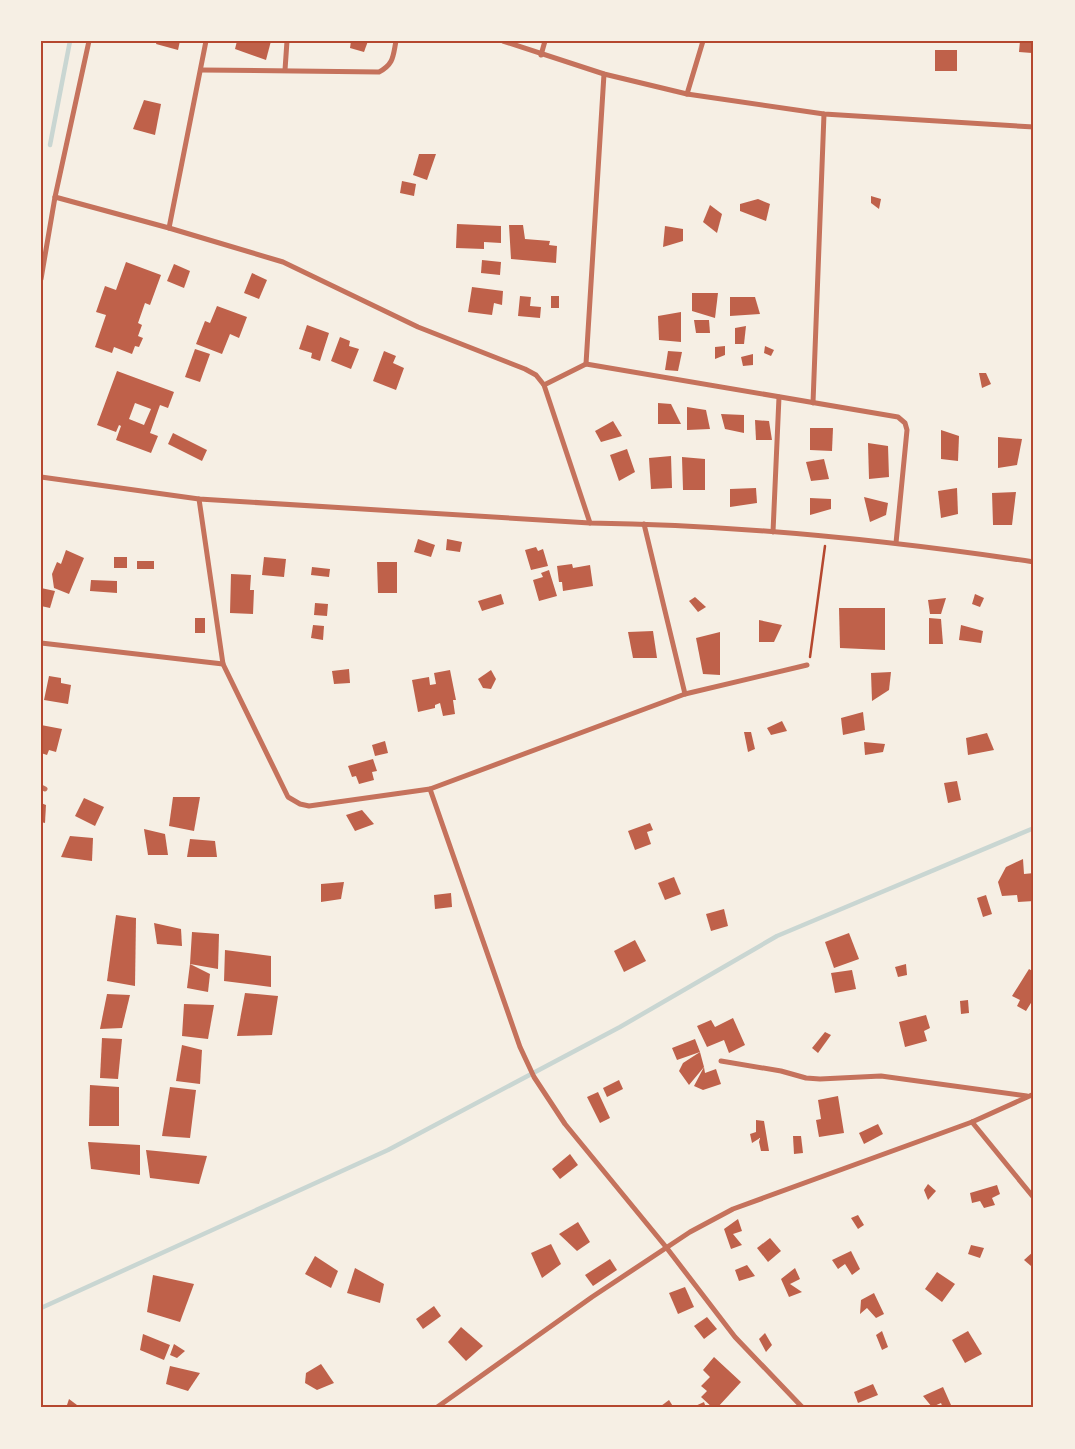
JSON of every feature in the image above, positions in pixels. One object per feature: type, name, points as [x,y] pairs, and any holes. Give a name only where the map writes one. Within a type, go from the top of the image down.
[{"type":"street","points":[[41,279],[55,197],[89,41]]},
{"type":"street","points":[[169,228],[202,70],[206,41]]},
{"type":"street","points":[[285,70],[287,41]]},
{"type":"street","points":[[202,70],[379,72],[389,67],[396,41]]},
{"type":"street","points":[[503,41],[541,55],[604,74],[687,94],[824,114],[1034,127]]},
{"type":"street","points":[[541,55],[545,41]]},
{"type":"street","points":[[687,94],[703,41]]},
{"type":"street","points":[[586,364],[604,74]]},
{"type":"street","points":[[813,403],[824,114]]},
{"type":"street","points":[[55,197],[283,262],[418,327],[536,375],[544,385],[590,523]]},
{"type":"street","points":[[544,385],[586,364],[898,417],[905,423],[908,430],[896,543]]},
{"type":"street","points":[[773,532],[779,398]]},
{"type":"street","points":[[41,477],[199,499],[827,536],[896,543],[1034,562]]},
{"type":"street","points":[[199,499],[223,664],[288,797],[300,804],[309,806],[430,789],[685,694],[807,665]]},
{"type":"street","points":[[644,524],[685,694]]},
{"type":"street","points":[[41,643],[223,664]]},
{"type":"street","points":[[430,789],[520,1047],[534,1077],[565,1124],[666,1247],[736,1337],[803,1408]]},
{"type":"street","points":[[721,1061],[781,1070],[806,1078],[880,1076],[1028,1096]]},
{"type":"street","points":[[436,1408],[666,1247],[733,1209],[972,1122],[1034,1094]]},
{"type":"street","points":[[972,1122],[1034,1198]]},
{"type":"path","points":[[807,665],[810,658],[827,536]]},
{"type":"building","points":[[157,41],[180,41],[178,50],[156,44]]},
{"type":"building","points":[[237,41],[271,41],[266,60],[235,49]]},
{"type":"building","points":[[351,41],[368,41],[364,52],[350,48]]},
{"type":"building","points":[[1020,41],[1033,41],[1032,53],[1019,52]]},
{"type":"building","points":[[935,50],[957,50],[957,71],[935,71]]},
{"type":"building","points":[[144,100],[161,104],[155,135],[133,129]]},
{"type":"building","points":[[419,154],[436,154],[427,180],[413,175]]},
{"type":"building","points":[[402,181],[416,184],[414,196],[400,193]]},
{"type":"building","points":[[871,196],[881,199],[879,209],[871,203]]},
{"type":"building","points":[[758,199],[770,204],[766,221],[740,211],[740,204]]},
{"type":"building","points":[[710,205],[722,214],[717,233],[703,222]]},
{"type":"building","points":[[457,224],[501,226],[501,243],[484,242],[484,249],[456,248]]},
{"type":"building","points":[[509,225],[523,225],[525,239],[550,241],[549,245],[557,246],[556,263],[511,259]]},
{"type":"building","points":[[665,226],[683,229],[683,241],[663,247]]},
{"type":"building","points":[[482,260],[501,262],[500,275],[481,273]]},
{"type":"building","points":[[126,262],[161,275],[150,305],[145,303],[138,323],[142,325],[138,336],[143,338],[139,347],[135,346],[132,354],[114,347],[112,353],[95,347],[106,315],[96,312],[105,286],[116,290]]},
{"type":"building","points":[[174,264],[190,271],[184,288],[167,281]]},
{"type":"building","points":[[252,273],[267,280],[259,299],[244,293]]},
{"type":"building","points":[[472,287],[503,291],[502,305],[494,303],[492,315],[468,312]]},
{"type":"building","points":[[692,293],[718,293],[715,318],[692,311]]},
{"type":"building","points":[[520,296],[531,297],[530,306],[541,307],[540,318],[518,316]]},
{"type":"building","points":[[551,296],[559,296],[559,308],[551,308]]},
{"type":"building","points":[[730,297],[755,297],[760,314],[730,316]]},
{"type":"building","points":[[217,306],[247,317],[239,338],[230,334],[222,354],[196,344],[205,321],[210,323]]},
{"type":"building","points":[[681,312],[681,342],[659,340],[658,316]]},
{"type":"building","points":[[694,320],[709,320],[710,333],[696,333]]},
{"type":"building","points":[[307,325],[329,333],[320,361],[311,358],[312,353],[299,349]]},
{"type":"building","points":[[746,326],[744,344],[735,344],[735,328]]},
{"type":"building","points":[[340,337],[350,341],[349,346],[359,349],[351,369],[331,361]]},
{"type":"building","points":[[725,346],[725,355],[715,359],[715,347]]},
{"type":"building","points":[[765,346],[774,350],[771,356],[764,353]]},
{"type":"building","points":[[195,349],[210,354],[200,382],[185,377]]},
{"type":"building","points":[[384,351],[396,356],[393,363],[404,368],[396,390],[373,381]]},
{"type":"building","points":[[668,351],[682,352],[678,371],[665,370]]},
{"type":"building","points":[[753,354],[753,365],[743,366],[741,357]]},
{"type":"building","points":[[117,371],[174,392],[168,408],[160,405],[150,433],[158,436],[151,453],[116,440],[121,426],[119,425],[116,432],[97,425]],"holes":[[[135,403],[151,409],[144,425],[129,419]]]},
{"type":"building","points":[[979,373],[986,373],[991,384],[982,388]]},
{"type":"building","points":[[658,403],[671,404],[681,424],[658,424]]},
{"type":"building","points":[[687,407],[706,410],[710,429],[687,430]]},
{"type":"building","points":[[721,414],[744,415],[744,433],[725,429]]},
{"type":"building","points":[[755,420],[769,421],[772,440],[756,440]]},
{"type":"building","points":[[613,421],[622,436],[601,442],[595,431]]},
{"type":"building","points":[[810,428],[833,428],[832,451],[810,450]]},
{"type":"building","points":[[941,430],[959,436],[958,461],[941,459]]},
{"type":"building","points":[[173,433],[207,450],[202,461],[168,444]]},
{"type":"building","points":[[998,437],[1022,439],[1017,465],[998,468]]},
{"type":"building","points":[[868,443],[888,446],[889,477],[869,479]]},
{"type":"building","points":[[627,449],[635,472],[619,481],[610,455]]},
{"type":"building","points":[[671,456],[672,488],[651,489],[649,458]]},
{"type":"building","points":[[682,457],[705,459],[705,490],[683,490]]},
{"type":"building","points":[[824,459],[829,479],[811,481],[806,462]]},
{"type":"building","points":[[756,488],[757,503],[730,507],[730,489]]},
{"type":"building","points":[[957,488],[958,514],[941,518],[938,491]]},
{"type":"building","points":[[1016,492],[1012,525],[993,525],[992,493]]},
{"type":"building","points":[[864,497],[888,503],[886,515],[870,522]]},
{"type":"building","points":[[810,498],[831,499],[831,509],[810,515]]},
{"type":"building","points":[[418,539],[435,545],[431,557],[414,552]]},
{"type":"building","points":[[447,539],[462,542],[460,552],[446,550]]},
{"type":"building","points":[[536,547],[538,551],[543,549],[548,566],[531,570],[525,550]]},
{"type":"building","points":[[66,550],[84,558],[69,594],[54,588],[52,574],[57,562],[61,564]]},
{"type":"building","points":[[114,557],[127,557],[127,568],[114,568]]},
{"type":"building","points":[[264,557],[286,559],[284,577],[262,575]]},
{"type":"building","points":[[137,561],[154,561],[154,569],[137,569]]},
{"type":"building","points":[[377,562],[397,562],[397,593],[378,593]]},
{"type":"building","points":[[572,564],[573,568],[590,565],[593,586],[563,591],[562,582],[559,582],[557,566]]},
{"type":"building","points":[[312,567],[330,569],[329,577],[311,575]]},
{"type":"building","points":[[549,570],[557,596],[539,601],[533,580],[543,577],[541,573]]},
{"type":"building","points":[[231,574],[251,575],[250,590],[254,590],[253,614],[230,613]]},
{"type":"building","points":[[91,580],[117,581],[117,593],[90,591]]},
{"type":"building","points":[[41,588],[55,591],[50,608],[41,606]]},
{"type":"building","points":[[501,594],[504,604],[482,611],[478,601]]},
{"type":"building","points":[[975,594],[984,598],[980,607],[972,604]]},
{"type":"building","points":[[695,597],[706,607],[698,612],[689,601]]},
{"type":"building","points":[[946,598],[941,614],[930,614],[928,600]]},
{"type":"building","points":[[315,603],[328,604],[327,616],[314,615]]},
{"type":"building","points":[[839,608],[885,608],[885,650],[840,648]]},
{"type":"building","points":[[195,618],[205,618],[205,633],[195,633]]},
{"type":"building","points":[[929,618],[941,619],[943,644],[929,644]]},
{"type":"building","points":[[759,620],[782,625],[774,642],[759,642]]},
{"type":"building","points":[[313,625],[324,626],[323,640],[311,638]]},
{"type":"building","points":[[961,625],[983,631],[981,643],[959,640]]},
{"type":"building","points":[[653,631],[657,658],[633,658],[628,632]]},
{"type":"building","points":[[720,632],[720,675],[703,674],[696,638]]},
{"type":"building","points":[[349,669],[350,683],[334,684],[332,671]]},
{"type":"building","points":[[450,670],[456,700],[453,700],[455,714],[443,716],[440,703],[435,705],[435,708],[418,712],[412,680],[429,677],[430,685],[436,684],[434,673]]},
{"type":"building","points":[[491,670],[496,679],[491,689],[483,688],[478,679]]},
{"type":"building","points":[[891,672],[889,690],[872,701],[871,673]]},
{"type":"building","points":[[49,676],[61,678],[61,683],[71,685],[68,704],[44,700]]},
{"type":"building","points":[[863,712],[865,730],[843,735],[841,718]]},
{"type":"building","points":[[782,721],[787,731],[771,735],[767,728]]},
{"type":"building","points":[[41,725],[62,729],[56,752],[49,750],[47,755],[41,753]]},
{"type":"building","points":[[744,732],[751,732],[755,749],[748,752]]},
{"type":"building","points":[[987,733],[994,750],[968,755],[966,738]]},
{"type":"building","points":[[385,741],[388,753],[375,756],[372,745]]},
{"type":"building","points":[[864,742],[885,744],[883,752],[865,755]]},
{"type":"building","points":[[373,759],[377,771],[372,772],[374,780],[359,784],[356,776],[352,777],[348,766]]},
{"type":"building","points":[[957,781],[961,800],[948,803],[944,783]]},
{"type":"building","points":[[173,797],[200,797],[194,831],[169,826]]},
{"type":"building","points":[[84,798],[104,807],[95,826],[75,816]]},
{"type":"building","points":[[41,803],[46,805],[45,823],[41,822]]},
{"type":"building","points":[[362,810],[374,824],[355,831],[346,815]]},
{"type":"building","points":[[650,823],[653,830],[647,832],[651,844],[635,850],[628,831]]},
{"type":"building","points":[[144,829],[165,834],[168,855],[148,855]]},
{"type":"building","points":[[70,836],[93,838],[92,861],[61,857]]},
{"type":"building","points":[[190,839],[215,841],[217,857],[187,857]]},
{"type":"building","points":[[1023,859],[1024,874],[1034,873],[1034,901],[1018,902],[1017,895],[1002,896],[998,882],[1006,867]]},
{"type":"building","points":[[674,877],[681,894],[665,900],[658,883]]},
{"type":"building","points":[[344,882],[341,899],[321,902],[321,884]]},
{"type":"building","points":[[451,893],[452,907],[435,909],[434,895]]},
{"type":"building","points":[[986,895],[992,914],[983,917],[977,898]]},
{"type":"building","points":[[724,909],[728,926],[711,931],[706,914]]},
{"type":"building","points":[[116,915],[136,918],[135,986],[107,981]]},
{"type":"building","points":[[154,923],[181,929],[182,946],[157,944]]},
{"type":"building","points":[[192,932],[219,934],[218,969],[190,964]]},
{"type":"building","points":[[849,933],[859,959],[834,968],[825,942]]},
{"type":"building","points":[[635,940],[646,961],[624,972],[614,951]]},
{"type":"building","points":[[225,950],[271,956],[271,987],[224,981]]},
{"type":"building","points":[[190,964],[210,974],[208,992],[187,988]]},
{"type":"building","points":[[906,964],[907,975],[898,977],[895,967]]},
{"type":"building","points":[[1029,969],[1034,972],[1034,998],[1026,1011],[1017,1006],[1020,1000],[1012,996]]},
{"type":"building","points":[[852,970],[856,989],[835,993],[831,973]]},
{"type":"building","points":[[245,993],[278,996],[272,1035],[237,1036]]},
{"type":"building","points":[[107,994],[130,995],[122,1028],[100,1029]]},
{"type":"building","points":[[968,1000],[969,1013],[961,1014],[960,1001]]},
{"type":"building","points":[[184,1004],[214,1005],[208,1039],[182,1036]]},
{"type":"building","points":[[926,1015],[930,1028],[924,1031],[927,1041],[905,1047],[899,1022]]},
{"type":"building","points":[[733,1018],[745,1045],[729,1053],[724,1040],[707,1047],[697,1026],[711,1020],[715,1027]]},
{"type":"building","points":[[825,1032],[831,1035],[818,1053],[812,1048]]},
{"type":"building","points":[[102,1038],[122,1039],[118,1079],[100,1078]]},
{"type":"building","points":[[695,1039],[700,1052],[677,1060],[672,1048]]},
{"type":"building","points":[[182,1045],[202,1050],[200,1084],[176,1081]]},
{"type":"building","points":[[700,1052],[704,1067],[689,1085],[679,1071],[683,1063]]},
{"type":"building","points":[[704,1067],[705,1073],[716,1069],[721,1084],[703,1090],[694,1086]]},
{"type":"building","points":[[619,1080],[623,1089],[607,1097],[603,1088]]},
{"type":"building","points":[[90,1085],[119,1087],[119,1126],[89,1126]]},
{"type":"building","points":[[170,1087],[196,1090],[190,1138],[162,1136]]},
{"type":"building","points":[[598,1092],[610,1118],[600,1123],[587,1097]]},
{"type":"building","points":[[838,1096],[844,1133],[819,1137],[816,1120],[821,1119],[818,1100]]},
{"type":"building","points":[[756,1120],[764,1121],[769,1151],[761,1151],[760,1138],[752,1143],[750,1134],[756,1132]]},
{"type":"building","points":[[878,1124],[883,1134],[864,1144],[859,1133]]},
{"type":"building","points":[[793,1136],[801,1136],[803,1153],[794,1154]]},
{"type":"building","points":[[88,1142],[140,1145],[140,1175],[91,1169]]},
{"type":"building","points":[[146,1150],[207,1156],[199,1184],[150,1178]]},
{"type":"building","points":[[570,1154],[578,1165],[560,1179],[552,1169]]},
{"type":"building","points":[[928,1184],[936,1191],[928,1200],[924,1190]]},
{"type":"building","points":[[997,1185],[1000,1194],[992,1198],[995,1205],[984,1208],[980,1201],[972,1203],[970,1193]]},
{"type":"building","points":[[858,1215],[864,1225],[858,1229],[851,1218]]},
{"type":"building","points":[[738,1219],[742,1231],[733,1234],[742,1245],[731,1249],[724,1229]]},
{"type":"building","points":[[578,1222],[590,1242],[577,1251],[559,1234]]},
{"type":"building","points":[[770,1238],[781,1251],[768,1262],[757,1248]]},
{"type":"building","points":[[551,1244],[561,1264],[542,1278],[531,1253]]},
{"type":"building","points":[[971,1245],[984,1248],[980,1258],[968,1254]]},
{"type":"building","points":[[851,1251],[860,1269],[852,1275],[845,1264],[838,1269],[832,1260]]},
{"type":"building","points":[[1034,1251],[1034,1262],[1031,1266],[1024,1260]]},
{"type":"building","points":[[315,1256],[338,1271],[331,1288],[305,1274]]},
{"type":"building","points":[[610,1259],[617,1270],[593,1286],[585,1275]]},
{"type":"building","points":[[747,1265],[755,1276],[739,1281],[735,1270]]},
{"type":"building","points":[[355,1268],[384,1284],[380,1303],[347,1293]]},
{"type":"building","points":[[795,1268],[800,1279],[790,1284],[802,1292],[789,1297],[781,1279]]},
{"type":"building","points":[[937,1272],[955,1284],[942,1302],[925,1289]]},
{"type":"building","points":[[153,1275],[194,1284],[180,1322],[147,1312]]},
{"type":"building","points":[[685,1287],[694,1307],[678,1314],[669,1293]]},
{"type":"building","points":[[874,1293],[884,1314],[876,1318],[867,1308],[860,1314],[861,1300]]},
{"type":"building","points":[[434,1306],[441,1316],[423,1329],[416,1319]]},
{"type":"building","points":[[707,1317],[717,1329],[704,1339],[694,1326]]},
{"type":"building","points":[[461,1327],[483,1346],[466,1361],[448,1342]]},
{"type":"building","points":[[882,1331],[888,1347],[882,1350],[876,1335]]},
{"type":"building","points":[[968,1331],[982,1354],[965,1363],[952,1340]]},
{"type":"building","points":[[765,1333],[772,1345],[766,1352],[759,1339]]},
{"type":"building","points":[[143,1334],[170,1345],[164,1360],[140,1350]]},
{"type":"building","points":[[174,1344],[185,1351],[177,1358],[170,1355]]},
{"type":"building","points":[[714,1357],[741,1382],[717,1408],[713,1408],[701,1397],[707,1391],[701,1386],[710,1377],[703,1370]]},
{"type":"building","points":[[321,1364],[334,1383],[317,1390],[305,1383],[306,1373]]},
{"type":"building","points":[[170,1366],[200,1373],[188,1391],[166,1384]]},
{"type":"building","points":[[873,1384],[878,1395],[858,1403],[854,1392]]},
{"type":"building","points":[[943,1387],[951,1405],[943,1408],[941,1403],[932,1407],[923,1396]]},
{"type":"building","points":[[69,1399],[81,1408],[66,1408]]},
{"type":"building","points":[[669,1400],[674,1408],[663,1408],[661,1406]]},
{"type":"building","points":[[704,1402],[706,1408],[691,1408]]},
{"type":"waterway","points":[[50,145],[70,41]]},
{"type":"waterway","points":[[41,1308],[388,1150],[620,1027],[777,936],[1034,828]]}]
